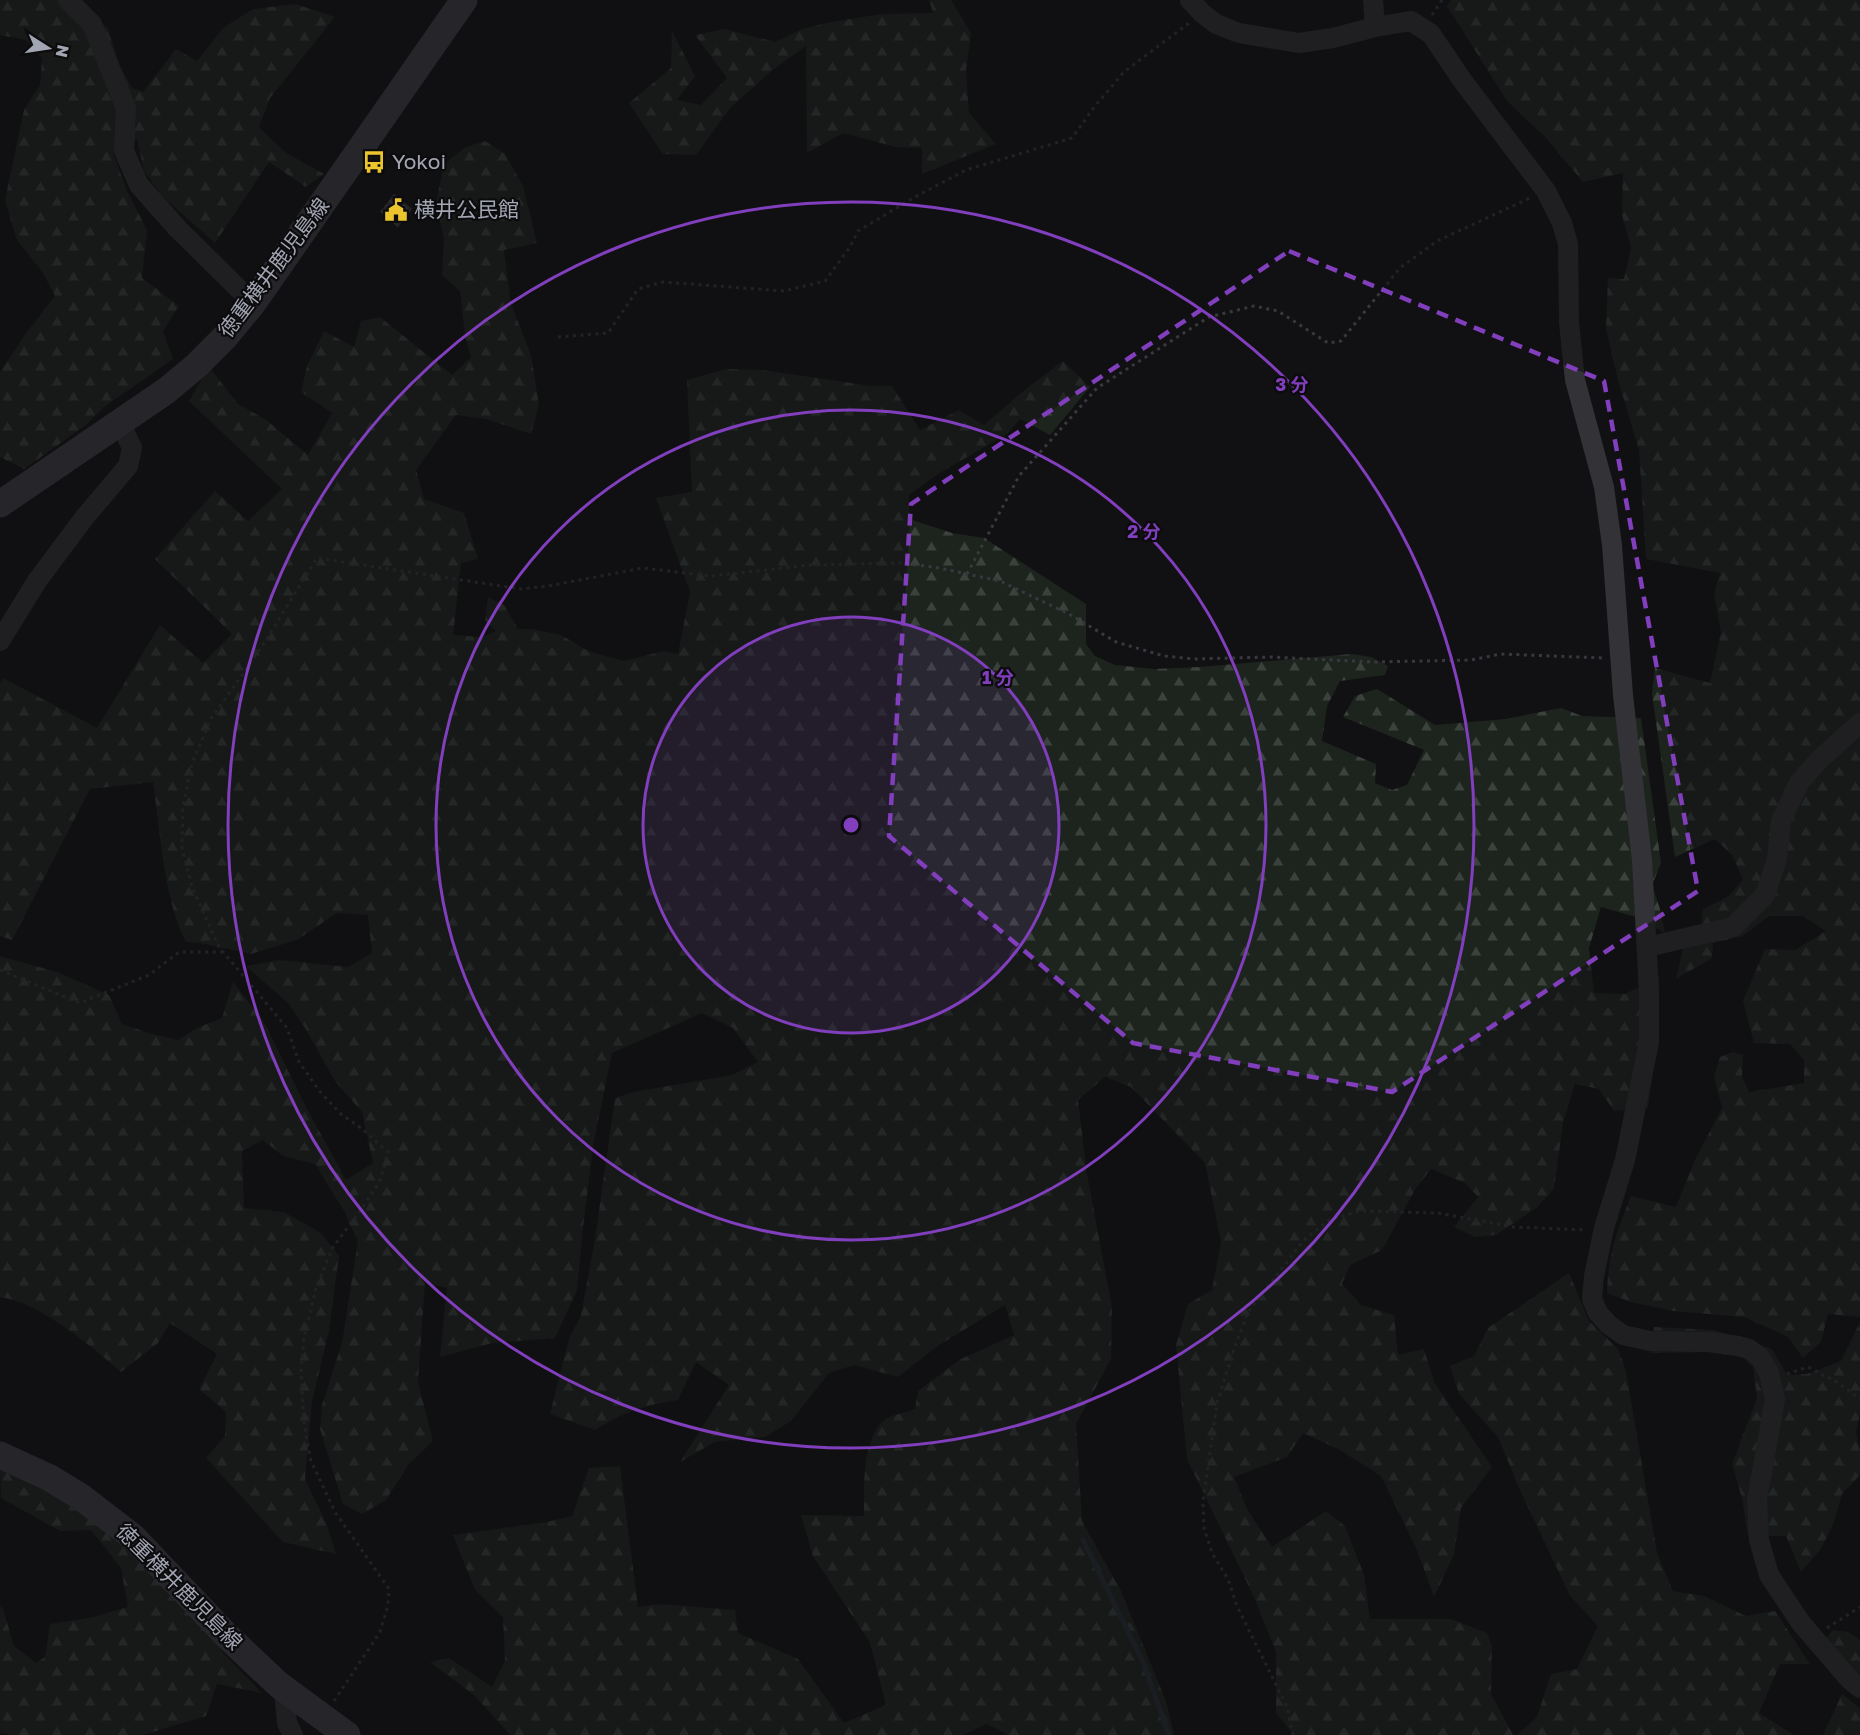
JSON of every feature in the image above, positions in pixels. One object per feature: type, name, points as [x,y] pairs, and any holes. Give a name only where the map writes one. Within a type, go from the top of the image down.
[{"type":"main road","name":"徳重横井鹿児島線","points":[[0,504],[166,391],[196,366],[225,337],[253,303],[465,0]]},
{"type":"main road","name":"徳重横井鹿児島線","points":[[0,1455],[74,1492],[133,1537],[227,1636],[284,1689],[347,1735]]},
{"type":"street","points":[[68,0],[92,24],[126,108],[124,150],[139,185],[178,229],[253,303]]},
{"type":"street","points":[[1373,0],[1375,27]]},
{"type":"street","points":[[1196,7],[1216,24],[1239,33],[1299,43],[1411,21],[1431,34],[1462,80],[1546,191],[1562,223],[1568,244],[1569,322],[1575,380],[1606,499],[1612,545],[1623,695],[1642,860],[1649,993],[1649,1042],[1625,1160],[1604,1230],[1594,1276],[1592,1299],[1598,1312],[1608,1324],[1623,1335],[1650,1341],[1711,1342],[1738,1346],[1749,1349],[1760,1357],[1771,1379],[1775,1399],[1757,1500],[1759,1540],[1769,1575],[1801,1623],[1860,1689]]},
{"type":"street","points":[[0,641],[37,581],[84,518],[128,466],[132,448],[120,422]]},
{"type":"street","points":[[1647,947],[1733,927],[1766,895],[1777,859],[1781,821],[1799,783],[1819,760],[1860,723]]},
{"type":"street","points":[[284,1689],[286,1723],[293,1735]]},
{"type":"path","points":[[558,337],[608,333],[638,289],[663,282],[784,291],[825,281],[850,247],[858,231],[915,197],[966,170],[1072,138],[1124,72],[1196,7]]},
{"type":"path","points":[[967,574],[1019,476],[1097,388],[1209,317],[1254,306],[1278,311],[1328,343],[1341,341],[1400,268],[1428,247],[1546,191]]},
{"type":"path","points":[[323,1717],[380,1632],[388,1605],[388,1589],[334,1512],[311,1461],[303,1425],[301,1373],[304,1337],[316,1288],[333,1247],[380,1180],[388,1152],[362,1128],[341,1114],[321,1093],[299,1062],[287,1028],[219,947],[192,887],[182,848],[183,807],[192,763],[211,719],[261,648],[317,558],[521,589],[643,568],[711,576],[809,565],[899,563],[934,567],[1000,581],[1069,614],[1116,642],[1164,656],[1194,659],[1271,657],[1373,662],[1471,660],[1500,654],[1606,658]]},
{"type":"path","points":[[0,970],[80,1003],[149,975],[179,952],[223,952]]},
{"type":"path","points":[[1293,1735],[1287,1707],[1237,1606],[1228,1579],[1212,1553],[1204,1528],[1203,1501],[1217,1403],[1233,1348],[1248,1312],[1303,1241],[1329,1220],[1359,1211],[1438,1213],[1513,1227],[1604,1230]]},
{"type":"path","points":[[1771,1379],[1808,1367],[1837,1382],[1860,1399]]},
{"type":"path","points":[[1813,1637],[1860,1607]]},
{"type":"highlighted area","points":[[1289,251],[1604,381],[1698,891],[1392,1092],[1133,1043],[889,836],[911,504]]},
{"type":"green space","points":[[0,0],[64,0],[108,28],[119,64],[132,88],[143,92],[176,49],[197,61],[223,28],[253,9],[295,4],[335,17],[270,98],[259,127],[286,153],[324,174],[306,187],[269,162],[215,243],[162,196],[144,171],[137,139],[113,153],[127,191],[147,230],[142,278],[179,306],[163,331],[173,359],[104,407],[86,425],[24,469],[0,457],[0,372],[55,296],[43,273],[17,240],[5,200],[24,110],[40,85],[42,58],[26,40],[0,35]]},
{"type":"green space","points":[[929,0],[951,0],[971,33],[966,71],[969,113],[996,144],[922,174],[922,148],[896,147],[843,133],[807,153],[806,46],[774,69],[731,107],[696,155],[663,154],[629,103],[671,68],[672,31],[695,76],[677,100],[701,105],[727,78],[695,35],[725,29],[775,42],[802,29],[826,23],[881,14],[933,13]]},
{"type":"green space","points":[[1451,0],[1860,0],[1860,1317],[1828,1314],[1821,1342],[1803,1358],[1788,1337],[1744,1317],[1673,1311],[1631,1302],[1607,1293],[1614,1243],[1631,1196],[1676,1207],[1695,1160],[1722,1108],[1714,1077],[1720,1057],[1733,1052],[1743,1055],[1742,1076],[1749,1092],[1804,1083],[1804,1060],[1790,1044],[1754,1043],[1743,1001],[1765,949],[1795,950],[1826,931],[1803,916],[1769,916],[1743,936],[1713,943],[1712,958],[1676,979],[1686,935],[1701,928],[1703,909],[1729,896],[1743,879],[1732,855],[1715,839],[1675,857],[1652,694],[1655,668],[1710,683],[1721,632],[1714,594],[1720,573],[1646,559],[1639,450],[1618,380],[1606,329],[1608,278],[1624,279],[1631,247],[1622,215],[1623,173],[1583,182],[1546,138],[1507,101],[1447,6]]},
{"type":"green space","points":[[485,141],[505,154],[523,186],[537,243],[504,250],[511,304],[531,355],[539,405],[531,434],[486,419],[456,415],[416,470],[424,499],[464,513],[478,559],[461,563],[453,635],[483,637],[496,631],[485,620],[488,597],[504,605],[518,629],[532,629],[561,635],[588,651],[624,661],[664,651],[678,654],[690,592],[656,498],[692,492],[687,380],[726,369],[763,370],[871,386],[892,386],[920,430],[959,410],[984,425],[1063,361],[1090,387],[1050,435],[1020,419],[1007,434],[938,474],[909,495],[909,519],[952,533],[984,538],[1086,604],[1086,644],[1095,656],[1115,665],[1154,669],[1352,654],[1371,657],[1388,666],[1385,675],[1340,681],[1327,706],[1322,741],[1376,764],[1375,783],[1392,790],[1407,785],[1424,750],[1343,717],[1355,696],[1377,689],[1435,725],[1505,719],[1561,708],[1582,716],[1641,718],[1661,863],[1652,885],[1665,933],[1636,917],[1601,907],[1589,948],[1594,993],[1625,994],[1659,977],[1658,1035],[1648,1108],[1614,1111],[1599,1089],[1575,1084],[1563,1123],[1554,1189],[1536,1208],[1496,1235],[1475,1237],[1454,1227],[1478,1197],[1465,1183],[1431,1169],[1416,1188],[1382,1250],[1350,1265],[1342,1284],[1361,1305],[1394,1315],[1398,1355],[1424,1349],[1434,1382],[1492,1467],[1461,1508],[1454,1554],[1434,1597],[1417,1550],[1381,1476],[1340,1450],[1303,1433],[1287,1457],[1234,1477],[1247,1509],[1272,1547],[1326,1511],[1345,1526],[1364,1575],[1370,1619],[1451,1619],[1487,1633],[1492,1646],[1491,1694],[1513,1735],[1294,1735],[1276,1713],[1276,1652],[1254,1597],[1187,1459],[1176,1345],[1188,1304],[1212,1290],[1221,1242],[1205,1163],[1131,1087],[1105,1077],[1078,1100],[1087,1174],[1112,1307],[1111,1359],[1076,1424],[1082,1521],[1121,1591],[1166,1701],[1174,1735],[1008,1735],[987,1724],[963,1735],[510,1735],[475,1696],[430,1662],[449,1658],[492,1687],[505,1661],[503,1617],[475,1590],[453,1535],[547,1522],[572,1516],[589,1468],[620,1466],[638,1607],[661,1604],[735,1610],[738,1633],[798,1659],[844,1723],[886,1705],[870,1643],[813,1556],[801,1515],[864,1516],[866,1463],[873,1436],[879,1425],[894,1415],[915,1409],[918,1391],[961,1359],[1014,1335],[1005,1305],[939,1345],[898,1377],[854,1365],[829,1373],[791,1421],[765,1437],[715,1442],[680,1462],[729,1385],[696,1362],[678,1400],[635,1410],[595,1430],[550,1414],[569,1339],[581,1315],[595,1239],[615,1098],[633,1092],[732,1075],[758,1062],[733,1028],[702,1013],[612,1053],[593,1146],[577,1290],[555,1338],[492,1343],[440,1357],[447,1288],[425,1283],[418,1382],[433,1441],[408,1465],[386,1500],[362,1514],[343,1504],[320,1429],[322,1405],[342,1343],[358,1241],[344,1211],[315,1164],[283,1156],[263,1140],[242,1151],[244,1208],[284,1212],[321,1233],[339,1256],[329,1331],[312,1401],[305,1479],[327,1525],[336,1554],[283,1542],[206,1458],[225,1436],[226,1412],[199,1389],[217,1354],[170,1323],[158,1343],[121,1372],[80,1338],[48,1316],[31,1307],[0,1297],[0,956],[57,972],[109,995],[122,1024],[178,1040],[197,1028],[222,1018],[233,982],[263,1020],[306,1107],[346,1180],[373,1163],[362,1112],[335,1081],[289,1004],[246,966],[279,960],[348,967],[372,953],[368,915],[337,913],[297,940],[251,954],[186,942],[168,886],[153,782],[90,789],[12,940],[0,936],[0,683],[3,678],[97,728],[160,625],[203,663],[232,634],[155,559],[215,491],[248,521],[282,489],[189,401],[209,367],[238,404],[265,419],[308,455],[332,413],[301,392],[307,366],[324,331],[354,347],[361,321],[380,317],[452,375],[471,357],[465,336],[460,291],[442,275],[444,239],[436,203],[444,164],[466,147]]},
{"type":"green space","points":[[1569,1273],[1589,1321],[1618,1349],[1626,1371],[1657,1553],[1673,1591],[1704,1596],[1746,1616],[1775,1611],[1810,1664],[1780,1664],[1759,1713],[1794,1735],[1517,1735],[1537,1717],[1551,1674],[1577,1669],[1598,1626],[1570,1596],[1519,1488],[1498,1437],[1459,1394],[1450,1366],[1474,1356],[1488,1328]]},
{"type":"green space","points":[[1860,1322],[1860,1414],[1856,1432],[1860,1451],[1860,1475],[1842,1494],[1833,1525],[1820,1550],[1801,1572],[1786,1536],[1748,1536],[1742,1498],[1732,1464],[1757,1398],[1753,1367],[1743,1357],[1706,1352],[1650,1353],[1654,1327],[1714,1330],[1772,1349],[1787,1375],[1807,1374],[1841,1361]]},
{"type":"green space","points":[[0,1463],[134,1523],[224,1654],[262,1693],[217,1684],[206,1716],[143,1735],[13,1735],[0,1733],[0,1606],[3,1609],[14,1646],[36,1663],[45,1657],[50,1624],[94,1617],[128,1607],[121,1568],[91,1530],[60,1531],[1,1498]]},
{"type":"green space","points":[[1833,1630],[1848,1632],[1860,1640],[1860,1685],[1814,1652]]},
{"type":"green space","points":[[1842,1694],[1860,1708],[1860,1735],[1823,1735]]},
{"type":"building","name":"横井公民館","points":[[394,194],[412,209],[398,227],[380,212]]},
{"type":"waterway","points":[[1083,1540],[1143,1662],[1169,1735]]},
{"type":"place","name":"Yokoi","points":[[374,162]]},
{"type":"place","name":"横井公民館","points":[[396,210]]}]
